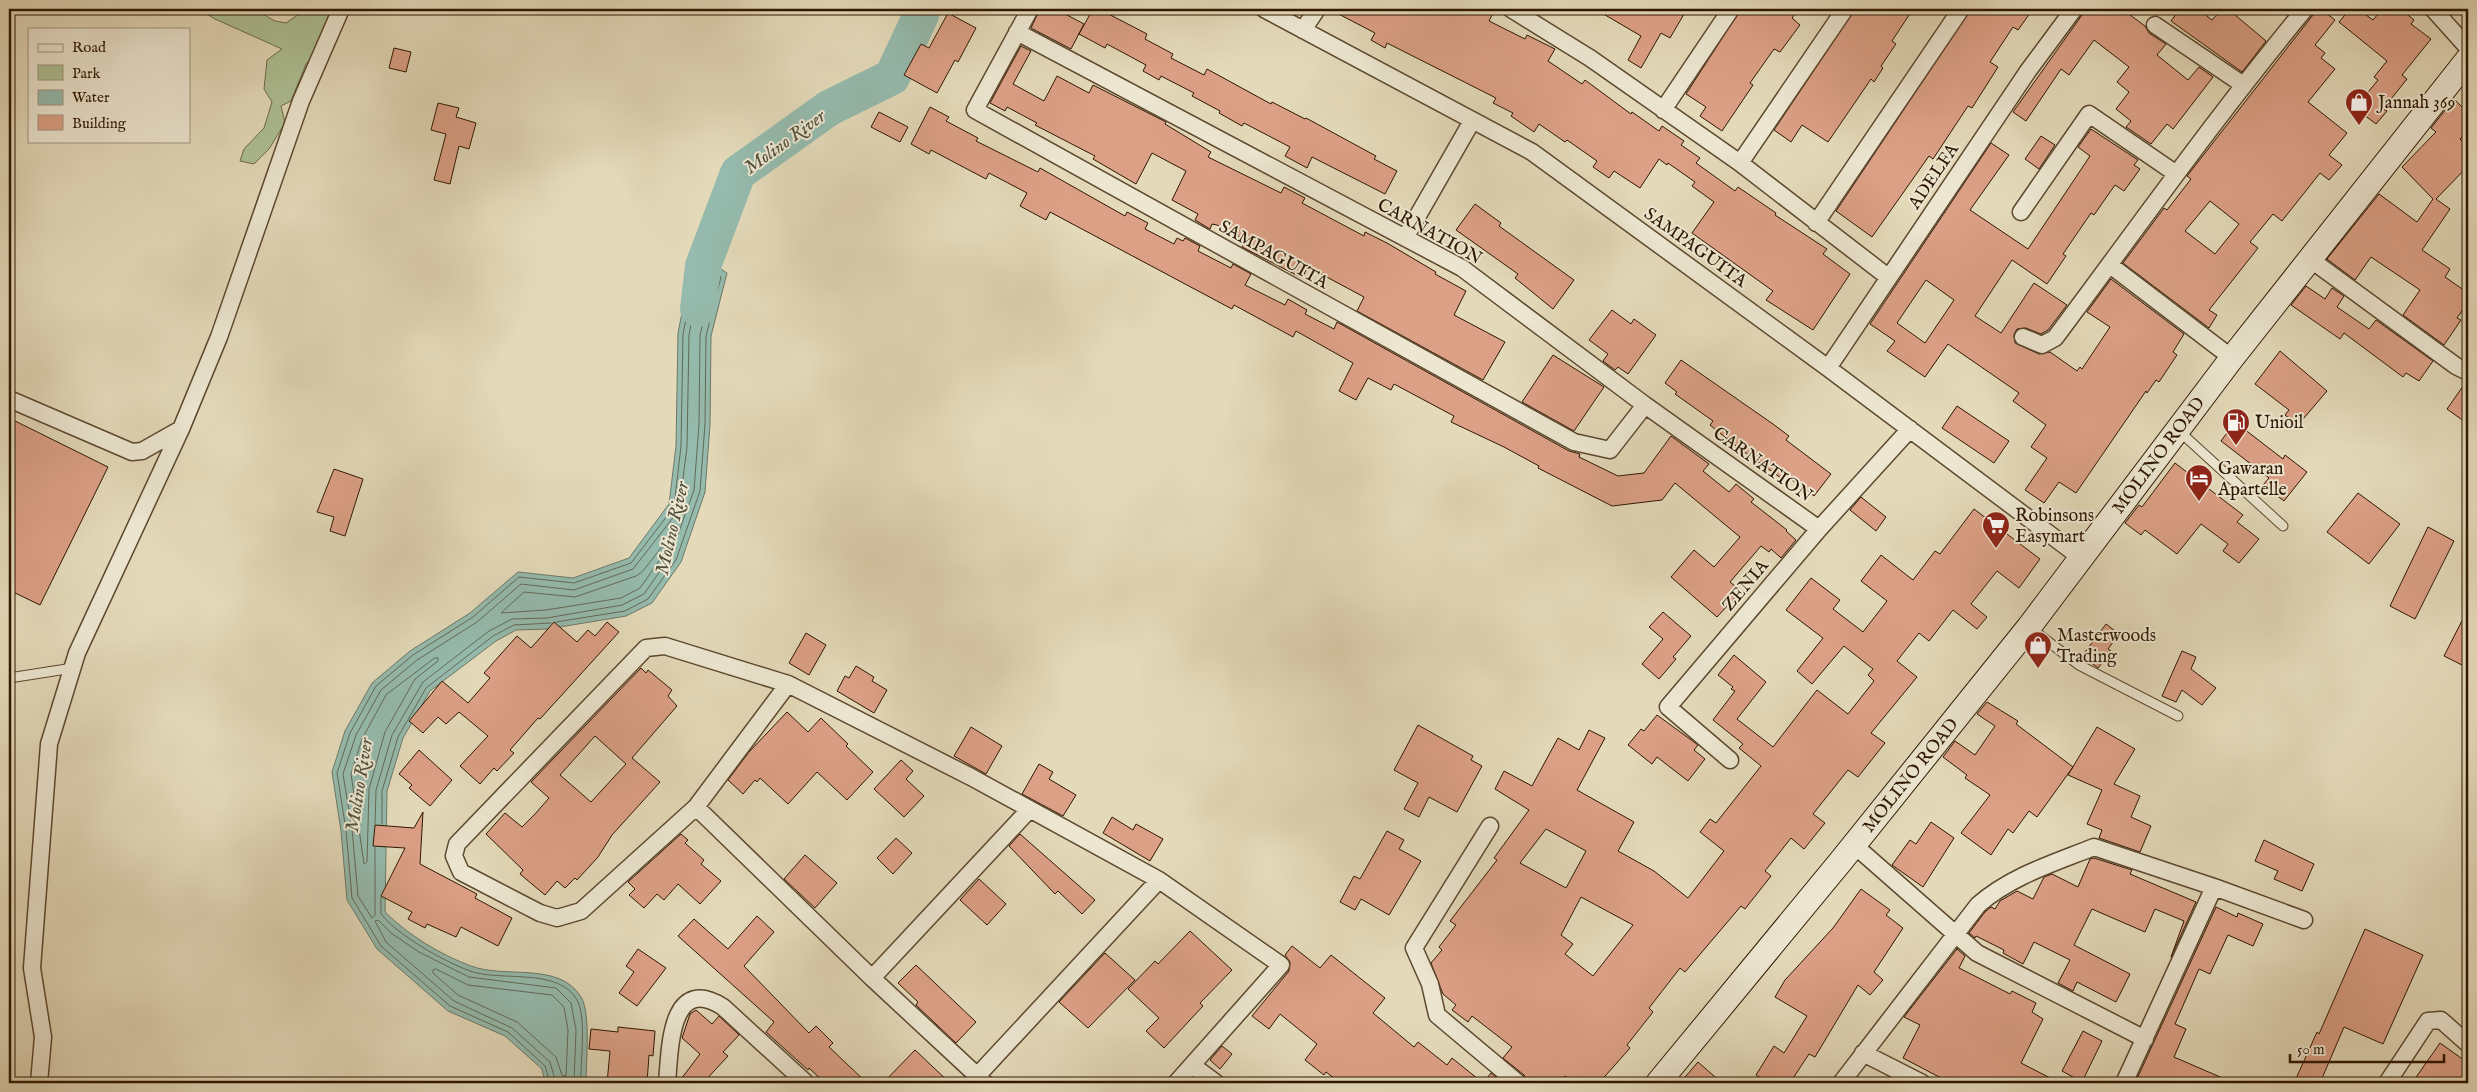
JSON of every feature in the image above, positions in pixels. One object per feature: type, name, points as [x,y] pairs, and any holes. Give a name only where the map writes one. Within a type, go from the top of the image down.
[{"type":"main road","name":"MOLINO ROAD","points":[[1658,1083],[1854,845],[2029,627],[2232,358],[2468,59]]},
{"type":"street","points":[[39,1083],[43,1037],[32,968],[49,744],[77,653],[181,429],[219,336],[301,100],[342,9]]},
{"type":"street","name":"SAMPAGUITA","points":[[1030,9],[975,110],[1574,442],[1610,450],[1645,405]]},
{"type":"street","name":"SAMPAGUITA","points":[[1264,9],[1532,152],[1828,368],[2080,557]]},
{"type":"street","points":[[1304,30],[1317,9]]},
{"type":"street","points":[[1511,9],[1590,58],[1740,163],[1888,277]]},
{"type":"street","points":[[1740,163],[1845,9]]},
{"type":"street","points":[[1816,223],[1961,9]]},
{"type":"street","name":"ADELFA","points":[[1828,368],[2028,71],[2074,9]]},
{"type":"street","points":[[2023,337],[2037,344],[2051,342],[2110,265],[2175,173],[2242,84],[2305,9]]},
{"type":"street","points":[[2433,9],[2468,48]]},
{"type":"street","points":[[1664,110],[1726,10]]},
{"type":"street","points":[[2155,25],[2242,84]]},
{"type":"street","name":"CARNATION","points":[[1016,32],[1462,268],[1645,405],[1819,529]]},
{"type":"street","points":[[2021,212],[2089,114],[2175,173]]},
{"type":"street","points":[[1405,238],[1472,121]]},
{"type":"street","points":[[2310,259],[2456,366],[2464,370],[2468,369]]},
{"type":"street","points":[[2110,265],[2232,358]]},
{"type":"street","points":[[9,398],[132,452],[142,451],[181,429]]},
{"type":"street","name":"ZENIA","points":[[1730,760],[1668,707],[1819,529],[1910,429]]},
{"type":"street","points":[[788,684],[696,807],[581,911],[557,918],[540,913],[461,872],[454,856],[457,844],[646,648],[665,646],[788,684],[971,777],[1159,880],[1281,965],[1176,1083]]},
{"type":"street","points":[[696,807],[872,978],[981,1080],[1159,880]]},
{"type":"street","points":[[872,978],[1029,810]]},
{"type":"street","points":[[1490,826],[1414,948],[1430,984],[1437,1015],[1518,1083]]},
{"type":"street","points":[[1854,845],[1977,953],[2144,1039]]},
{"type":"street","points":[[1841,1083],[1978,905],[1995,890],[2021,876],[2094,847],[2214,887],[2304,920]]},
{"type":"street","points":[[2124,1083],[2214,887]]},
{"type":"street","points":[[667,1083],[672,1030],[676,1017],[684,1006],[693,999],[709,998],[723,1007],[806,1083]]},
{"type":"street","points":[[2387,1083],[2428,1021],[2442,1020],[2468,1044]]},
{"type":"street","points":[[1863,1053],[1922,1083]]},
{"type":"street","points":[[1193,1066],[1216,1083]]},
{"type":"lane","points":[[2178,430],[2283,526]]},
{"type":"lane","points":[[2029,627],[2079,665],[2178,716]]},
{"type":"lane","points":[[9,678],[73,668]]},
{"type":"green space","points":[[198,9],[254,9],[275,21],[286,23],[306,9],[331,9],[315,54],[306,64],[291,101],[281,106],[285,123],[269,149],[254,164],[240,161],[244,149],[264,128],[272,102],[264,89],[267,60],[282,49],[215,19]]},
{"type":"water","points":[[694,252],[727,273],[711,336],[710,425],[705,492],[681,562],[652,603],[626,616],[548,629],[516,630],[496,641],[430,691],[403,738],[387,791],[385,912],[414,936],[437,950],[471,966],[485,970],[545,975],[559,979],[571,986],[581,997],[584,1004],[587,1026],[586,1083],[545,1083],[542,1069],[505,1036],[448,1011],[377,949],[347,900],[341,831],[332,772],[345,731],[372,683],[410,651],[470,613],[518,572],[573,578],[629,558],[669,504],[676,446],[678,333]]},
{"type":"building","points":[[1040,9],[1056,9],[1084,24],[1071,49],[1031,28]]},
{"type":"building","points":[[1093,9],[1099,9],[1147,34],[1145,39],[1173,54],[1171,58],[1204,75],[1207,69],[1271,104],[1272,102],[1306,118],[1376,156],[1374,159],[1397,171],[1385,194],[1312,157],[1307,168],[1285,156],[1290,147],[1244,123],[1242,126],[1219,113],[1220,111],[1192,96],[1194,93],[1161,76],[1159,80],[1143,71],[1146,65],[1107,44],[1105,48],[1079,34]]},
{"type":"building","points":[[1329,9],[1485,9],[1493,13],[1489,21],[1525,39],[1527,35],[1555,49],[1548,61],[1582,84],[1585,80],[1631,114],[1632,112],[1659,131],[1662,126],[1684,141],[1681,145],[1700,158],[1696,163],[1735,191],[1738,187],[1776,213],[1775,215],[1827,249],[1823,254],[1850,274],[1813,330],[1766,300],[1773,291],[1692,233],[1714,202],[1692,186],[1695,182],[1668,163],[1667,165],[1659,159],[1640,188],[1614,171],[1609,178],[1593,167],[1597,161],[1567,140],[1565,142],[1539,124],[1534,132],[1511,116],[1513,113],[1493,103],[1496,98],[1387,43],[1385,48],[1371,40],[1375,33]]},
{"type":"building","points":[[1595,9],[1687,9],[1670,38],[1661,33],[1641,68],[1628,60],[1641,36]]},
{"type":"building","points":[[1741,9],[1799,9],[1792,18],[1800,25],[1780,52],[1774,49],[1750,83],[1753,85],[1722,131],[1700,116],[1706,107],[1686,94]]},
{"type":"building","points":[[1855,9],[1913,9],[1892,41],[1896,44],[1881,66],[1883,68],[1874,82],[1871,79],[1828,142],[1802,125],[1791,142],[1774,130]]},
{"type":"building","points":[[1971,9],[2033,9],[2018,30],[2013,27],[1990,62],[1998,67],[1972,108],[1968,106],[1933,159],[1929,156],[1872,237],[1836,211]]},
{"type":"building","points":[[2084,9],[2122,9],[2145,26],[2149,33],[2166,44],[2157,55],[2188,80],[2199,67],[2213,77],[2173,129],[2167,124],[2151,144],[2126,127],[2131,121],[2116,109],[2129,92],[2117,82],[2129,67],[2094,40],[2069,75],[2061,69],[2026,121],[2013,112],[2082,15]]},
{"type":"building","points":[[2180,9],[2198,9],[2212,20],[2222,9],[2228,9],[2266,41],[2242,72],[2171,21]]},
{"type":"building","points":[[2315,9],[2321,9],[2335,20],[2315,45],[2325,53],[2321,58],[2335,69],[2308,102],[2347,133],[2329,155],[2342,165],[2329,180],[2320,173],[2282,221],[2273,214],[2250,242],[2258,248],[2209,310],[2217,315],[2209,328],[2123,263],[2164,208],[2167,210],[2191,179],[2187,176],[2313,15]],"holes":[[[2210,201],[2239,224],[2215,254],[2185,231]]]},
{"type":"building","points":[[2350,9],[2358,9],[2373,20],[2382,9],[2401,9],[2414,20],[2411,24],[2431,39],[2402,75],[2407,79],[2383,109],[2387,111],[2376,124],[2355,108],[2378,80],[2374,77],[2387,61],[2339,22]]},
{"type":"building","points":[[948,13],[976,28],[958,62],[955,60],[937,93],[904,75],[921,44],[929,48]]},
{"type":"building","points":[[1021,46],[1031,51],[1013,84],[1044,101],[1057,76],[1089,93],[1093,85],[1166,122],[1165,124],[1211,152],[1208,157],[1281,193],[1284,187],[1305,198],[1302,203],[1364,236],[1365,232],[1387,243],[1436,272],[1435,274],[1466,291],[1454,315],[1505,342],[1483,380],[1357,311],[1364,297],[1308,267],[1302,278],[1242,247],[1246,240],[1217,225],[1212,224],[1210,229],[1195,220],[1198,214],[1172,200],[1186,171],[1152,153],[1136,184],[1093,159],[1095,156],[1035,125],[1037,123],[1007,107],[1005,111],[990,103]]},
{"type":"building","points":[[394,48],[411,52],[406,72],[389,68]]},
{"type":"building","points":[[2454,99],[2468,113],[2468,131],[2460,139],[2468,148],[2468,166],[2436,199],[2450,209],[2422,250],[2450,269],[2445,277],[2468,293],[2468,302],[2457,318],[2461,320],[2444,345],[2403,315],[2420,290],[2371,257],[2355,280],[2327,259],[2379,194],[2417,222],[2433,199],[2402,167],[2436,132],[2431,128]]},
{"type":"building","points":[[438,103],[459,108],[456,117],[476,123],[469,149],[459,146],[450,184],[434,180],[446,134],[431,130]]},
{"type":"building","points":[[930,107],[949,117],[946,121],[978,138],[976,141],[1038,172],[1040,168],[1125,216],[1127,212],[1148,223],[1145,229],[1174,244],[1177,238],[1183,241],[1185,238],[1200,246],[1198,251],[1231,268],[1233,264],[1251,274],[1245,285],[1285,305],[1288,299],[1307,310],[1305,314],[1334,329],[1337,322],[1569,451],[1580,454],[1579,457],[1618,476],[1644,473],[1671,436],[1709,464],[1703,471],[1729,492],[1736,484],[1754,499],[1751,502],[1787,530],[1796,540],[1781,558],[1771,549],[1769,552],[1761,546],[1730,582],[1741,591],[1717,617],[1671,577],[1694,550],[1714,567],[1740,537],[1675,483],[1662,500],[1612,506],[1538,468],[1539,466],[1504,447],[1451,422],[1454,416],[1394,384],[1391,390],[1368,378],[1356,400],[1339,391],[1353,363],[1296,331],[1293,337],[1234,305],[1232,309],[1050,212],[1046,220],[1020,206],[1027,193],[989,173],[986,179],[931,150],[929,154],[911,144]]},
{"type":"building","points":[[879,112],[908,127],[900,142],[871,127]]},
{"type":"building","points":[[2091,129],[2138,160],[2134,165],[2140,169],[2124,191],[2115,185],[2094,215],[2091,213],[2063,254],[2066,256],[2047,284],[2012,260],[1975,316],[2001,333],[2034,283],[2067,305],[2048,330],[2041,334],[2026,328],[2017,329],[2014,334],[2015,343],[2039,354],[2050,352],[2077,371],[2080,367],[2082,369],[2110,327],[2087,312],[2111,279],[2184,334],[2173,352],[2177,355],[2159,382],[2156,380],[2147,393],[2146,391],[2076,493],[2059,482],[2044,503],[2025,490],[2047,458],[2031,447],[2046,425],[2013,401],[2019,393],[1948,344],[1925,377],[1887,351],[1895,341],[1870,324],[1991,143],[2009,155],[1970,210],[2028,249],[2090,156],[2078,147]],"holes":[[[1926,280],[1954,300],[1925,343],[1897,323]]]},
{"type":"building","points":[[2041,136],[2055,145],[2039,169],[2025,159]]},
{"type":"building","points":[[1475,204],[1501,223],[1499,226],[1574,280],[1553,309],[1515,278],[1518,274],[1456,230]]},
{"type":"building","points":[[2306,286],[2325,299],[2332,288],[2344,296],[2337,307],[2369,329],[2376,320],[2433,361],[2419,381],[2406,373],[2403,377],[2344,333],[2340,339],[2291,305]]},
{"type":"building","points":[[1612,310],[1631,324],[1634,319],[1656,335],[1628,374],[1618,367],[1615,370],[1603,361],[1608,354],[1589,340]]},
{"type":"building","points":[[2280,351],[2327,391],[2298,425],[2285,415],[2289,410],[2255,384]]},
{"type":"building","points":[[1553,355],[1604,387],[1574,431],[1522,402]]},
{"type":"building","points":[[1681,360],[1789,436],[1786,440],[1831,474],[1814,496],[1784,474],[1781,478],[1736,446],[1710,425],[1713,421],[1675,394],[1677,392],[1665,383]]},
{"type":"building","points":[[2468,379],[2468,424],[2447,409]]},
{"type":"building","points":[[1957,406],[2009,441],[1994,463],[1942,428]]},
{"type":"building","points":[[9,418],[108,467],[40,605],[9,590]]},
{"type":"building","points":[[2235,422],[2283,459],[2285,455],[2307,472],[2284,501],[2263,485],[2269,478],[2221,441]]},
{"type":"building","points":[[2175,463],[2243,515],[2237,522],[2259,539],[2239,563],[2223,551],[2228,544],[2201,524],[2177,554],[2145,530],[2141,535],[2125,523],[2139,505],[2142,507]]},
{"type":"building","points":[[334,469],[363,479],[345,536],[330,531],[334,517],[317,512]]},
{"type":"building","points":[[2358,493],[2400,524],[2369,564],[2327,532]]},
{"type":"building","points":[[1861,497],[1886,517],[1876,531],[1850,510]]},
{"type":"building","points":[[1974,509],[2040,559],[2019,588],[1997,571],[1971,604],[1987,617],[1977,629],[1953,610],[1929,641],[1919,633],[1897,661],[1917,677],[1871,733],[1885,743],[1858,777],[1848,770],[1813,814],[1825,823],[1804,849],[1791,838],[1765,871],[1771,876],[1745,909],[1741,906],[1685,972],[1680,968],[1649,1008],[1653,1012],[1627,1045],[1630,1048],[1599,1083],[1575,1083],[1565,1076],[1559,1083],[1528,1083],[1524,1075],[1503,1058],[1512,1047],[1472,1016],[1468,1022],[1452,1010],[1456,1005],[1443,994],[1431,963],[1442,950],[1439,947],[1456,925],[1450,921],[1497,860],[1494,858],[1529,810],[1495,789],[1504,771],[1532,786],[1558,738],[1579,750],[1589,730],[1605,738],[1577,790],[1634,822],[1618,851],[1654,871],[1688,898],[1724,851],[1700,832],[1710,819],[1716,823],[1761,766],[1739,748],[1743,744],[1713,720],[1735,691],[1731,689],[1733,687],[1718,675],[1734,655],[1766,682],[1737,719],[1773,747],[1817,690],[1848,714],[1874,681],[1868,675],[1873,669],[1844,646],[1812,684],[1797,671],[1823,638],[1786,610],[1811,578],[1840,600],[1833,609],[1863,632],[1887,601],[1861,581],[1881,555],[1913,580],[1935,551],[1940,554]],"holes":[[[1546,829],[1586,851],[1566,888],[1520,863]],[[1581,897],[1633,925],[1593,976],[1565,954],[1573,944],[1561,935]]]},
{"type":"building","points":[[2428,527],[2454,541],[2415,619],[2390,606]]},
{"type":"building","points":[[2468,609],[2468,668],[2444,656]]},
{"type":"building","points":[[1663,612],[1691,636],[1673,657],[1676,659],[1659,679],[1642,664],[1663,639],[1649,627]]},
{"type":"building","points":[[554,622],[577,642],[588,630],[595,636],[607,622],[619,632],[510,750],[514,753],[497,771],[494,768],[480,784],[460,766],[488,736],[459,712],[446,724],[438,717],[423,733],[409,721],[442,681],[468,703],[490,678],[484,673],[517,636],[531,648]]},
{"type":"building","points":[[2106,624],[2119,634],[2108,649],[2111,651],[2098,668],[2082,656]]},
{"type":"building","points":[[806,633],[826,645],[809,675],[789,663]]},
{"type":"building","points":[[2182,651],[2196,657],[2191,669],[2216,688],[2202,705],[2182,690],[2176,702],[2162,696]]},
{"type":"building","points":[[856,666],[874,677],[872,681],[887,690],[874,713],[837,691],[845,676],[849,678]]},
{"type":"building","points":[[641,668],[646,673],[648,670],[672,690],[668,696],[677,706],[632,758],[660,782],[612,835],[598,857],[577,880],[575,878],[565,888],[557,881],[545,895],[520,874],[523,870],[486,834],[505,813],[522,827],[549,798],[531,782]],"holes":[[[595,736],[626,764],[591,802],[560,775]]]},
{"type":"building","points":[[1987,702],[2018,721],[2016,724],[2073,767],[2037,817],[2029,811],[2013,833],[2008,829],[1991,855],[1961,833],[1990,795],[1965,778],[1967,775],[1943,757],[1955,741],[1975,755],[1995,726],[1977,714]]},
{"type":"building","points":[[787,712],[808,732],[821,718],[873,772],[847,800],[817,772],[788,804],[760,778],[757,782],[755,780],[743,794],[728,780],[749,752]]},
{"type":"building","points":[[1657,715],[1698,745],[1694,750],[1705,759],[1688,781],[1657,757],[1652,764],[1628,745],[1641,729],[1644,731]]},
{"type":"building","points":[[1418,725],[1473,756],[1471,760],[1482,766],[1457,812],[1429,797],[1419,817],[1404,809],[1418,783],[1394,770]]},
{"type":"building","points":[[971,727],[1002,746],[986,774],[954,756]]},
{"type":"building","points":[[2097,727],[2135,749],[2114,784],[2140,796],[2131,817],[2151,826],[2140,852],[2099,838],[2102,830],[2087,824],[2102,790],[2068,775]]},
{"type":"building","points":[[419,750],[452,780],[430,806],[409,788],[412,785],[399,774]]},
{"type":"building","points":[[901,760],[913,771],[906,779],[924,796],[904,817],[874,789]]},
{"type":"building","points":[[1039,764],[1053,772],[1049,779],[1076,795],[1063,816],[1022,794]]},
{"type":"building","points":[[423,812],[420,864],[477,894],[475,898],[512,918],[498,946],[461,927],[456,937],[427,924],[425,928],[408,919],[412,912],[381,896],[405,848],[373,846],[375,825],[414,828]]},
{"type":"building","points":[[1112,817],[1133,830],[1136,824],[1163,839],[1150,861],[1103,833]]},
{"type":"building","points":[[1931,822],[1954,838],[1923,887],[1892,865],[1910,840],[1916,844]]},
{"type":"building","points":[[1387,831],[1404,840],[1399,849],[1421,861],[1389,915],[1361,899],[1355,910],[1340,902],[1354,876],[1360,879]]},
{"type":"building","points":[[681,834],[688,840],[685,843],[704,860],[701,864],[721,881],[700,904],[678,884],[664,900],[657,894],[644,908],[629,895],[635,889],[628,882]]},
{"type":"building","points":[[1020,834],[1095,900],[1082,914],[1058,891],[1055,894],[1009,846]]},
{"type":"building","points":[[896,838],[912,853],[893,874],[877,858]]},
{"type":"building","points":[[2264,840],[2314,864],[2302,891],[2274,879],[2278,871],[2255,861]]},
{"type":"building","points":[[805,855],[837,883],[815,908],[784,879]]},
{"type":"building","points":[[2094,858],[2132,870],[2130,874],[2196,902],[2171,957],[2184,921],[2155,909],[2145,932],[2092,909],[2074,945],[2130,974],[2116,1002],[2077,982],[2073,991],[2058,983],[2070,960],[2034,942],[2023,964],[2003,953],[2004,950],[1976,936],[1975,938],[1969,933],[1985,912],[1991,907],[1995,909],[2000,901],[2017,891],[2033,899],[2044,877],[2052,874],[2078,887],[2090,859]]},
{"type":"building","points":[[979,879],[1006,904],[987,925],[960,900]]},
{"type":"building","points":[[1861,889],[1890,910],[1886,915],[1903,928],[1874,972],[1883,980],[1870,995],[1858,985],[1815,1057],[1809,1054],[1790,1083],[1769,1083],[1756,1075],[1774,1046],[1784,1053],[1807,1016],[1775,997],[1785,980],[1833,928]]},
{"type":"building","points":[[2216,907],[2237,917],[2238,913],[2263,924],[2253,946],[2228,935],[2210,974],[2199,969],[2175,1024],[2186,1029],[2174,1057],[2234,1083],[2135,1083]]},
{"type":"building","points":[[757,916],[774,932],[744,966],[809,1033],[816,1026],[833,1043],[829,1047],[867,1083],[825,1083],[809,1068],[808,1070],[766,1032],[774,1022],[678,936],[694,919],[728,949]]},
{"type":"building","points":[[2365,929],[2423,955],[2383,1044],[2344,1027],[2320,1083],[2294,1083],[2317,1032],[2319,1034]]},
{"type":"building","points":[[1190,931],[1232,970],[1200,1003],[1203,1006],[1164,1048],[1146,1031],[1159,1018],[1128,989],[1155,961],[1158,964]]},
{"type":"building","points":[[1292,946],[1320,968],[1331,955],[1385,998],[1373,1013],[1414,1047],[1418,1042],[1447,1065],[1452,1058],[1483,1083],[1340,1083],[1326,1072],[1324,1075],[1305,1060],[1317,1044],[1280,1014],[1269,1029],[1252,1016],[1289,971],[1290,962],[1285,955]]},
{"type":"building","points":[[638,949],[666,968],[637,1006],[619,993],[634,972],[626,966]]},
{"type":"building","points":[[1957,949],[1965,956],[1959,968],[2010,994],[2012,991],[2036,1003],[2032,1012],[2043,1019],[2021,1063],[2060,1083],[1938,1083],[1941,1078],[1903,1058],[1920,1025],[1904,1017]]},
{"type":"building","points":[[1105,953],[1135,980],[1088,1028],[1059,1002]]},
{"type":"building","points":[[916,965],[976,1022],[956,1043],[916,1005],[918,1002],[898,983]]},
{"type":"building","points":[[696,1010],[712,1024],[719,1016],[739,1035],[723,1052],[728,1056],[703,1083],[678,1083],[700,1054],[682,1038],[690,1014]]},
{"type":"building","points":[[618,1027],[655,1031],[653,1056],[649,1055],[647,1083],[607,1083],[610,1051],[589,1049],[591,1029],[618,1032]]},
{"type":"building","points":[[2083,1031],[2102,1041],[2082,1082],[2062,1071]]},
{"type":"building","points":[[2440,1043],[2468,1063],[2468,1083],[2412,1083]]},
{"type":"building","points":[[1222,1046],[1232,1054],[1220,1069],[1210,1060]]},
{"type":"building","points":[[915,1050],[950,1083],[883,1083]]},
{"type":"building","points":[[1698,1062],[1722,1083],[1680,1083]]},
{"type":"building","points":[[1491,1073],[1503,1083],[1483,1083]]},
{"type":"waterway","name":"Molino River","points":[[698,309],[703,266],[738,173],[829,108],[892,77],[921,15],[919,9]]},
{"type":"place","name":"Jannah 369","points":[[2359,126]]},
{"type":"place","name":"Unioil","points":[[2236,446]]},
{"type":"place","name":"Gawaran Apartelle","points":[[2199,502]]},
{"type":"place","name":"Robinsons Easymart","points":[[1996,549]]},
{"type":"place","name":"Masterwoods Trading","points":[[2038,669]]}]
